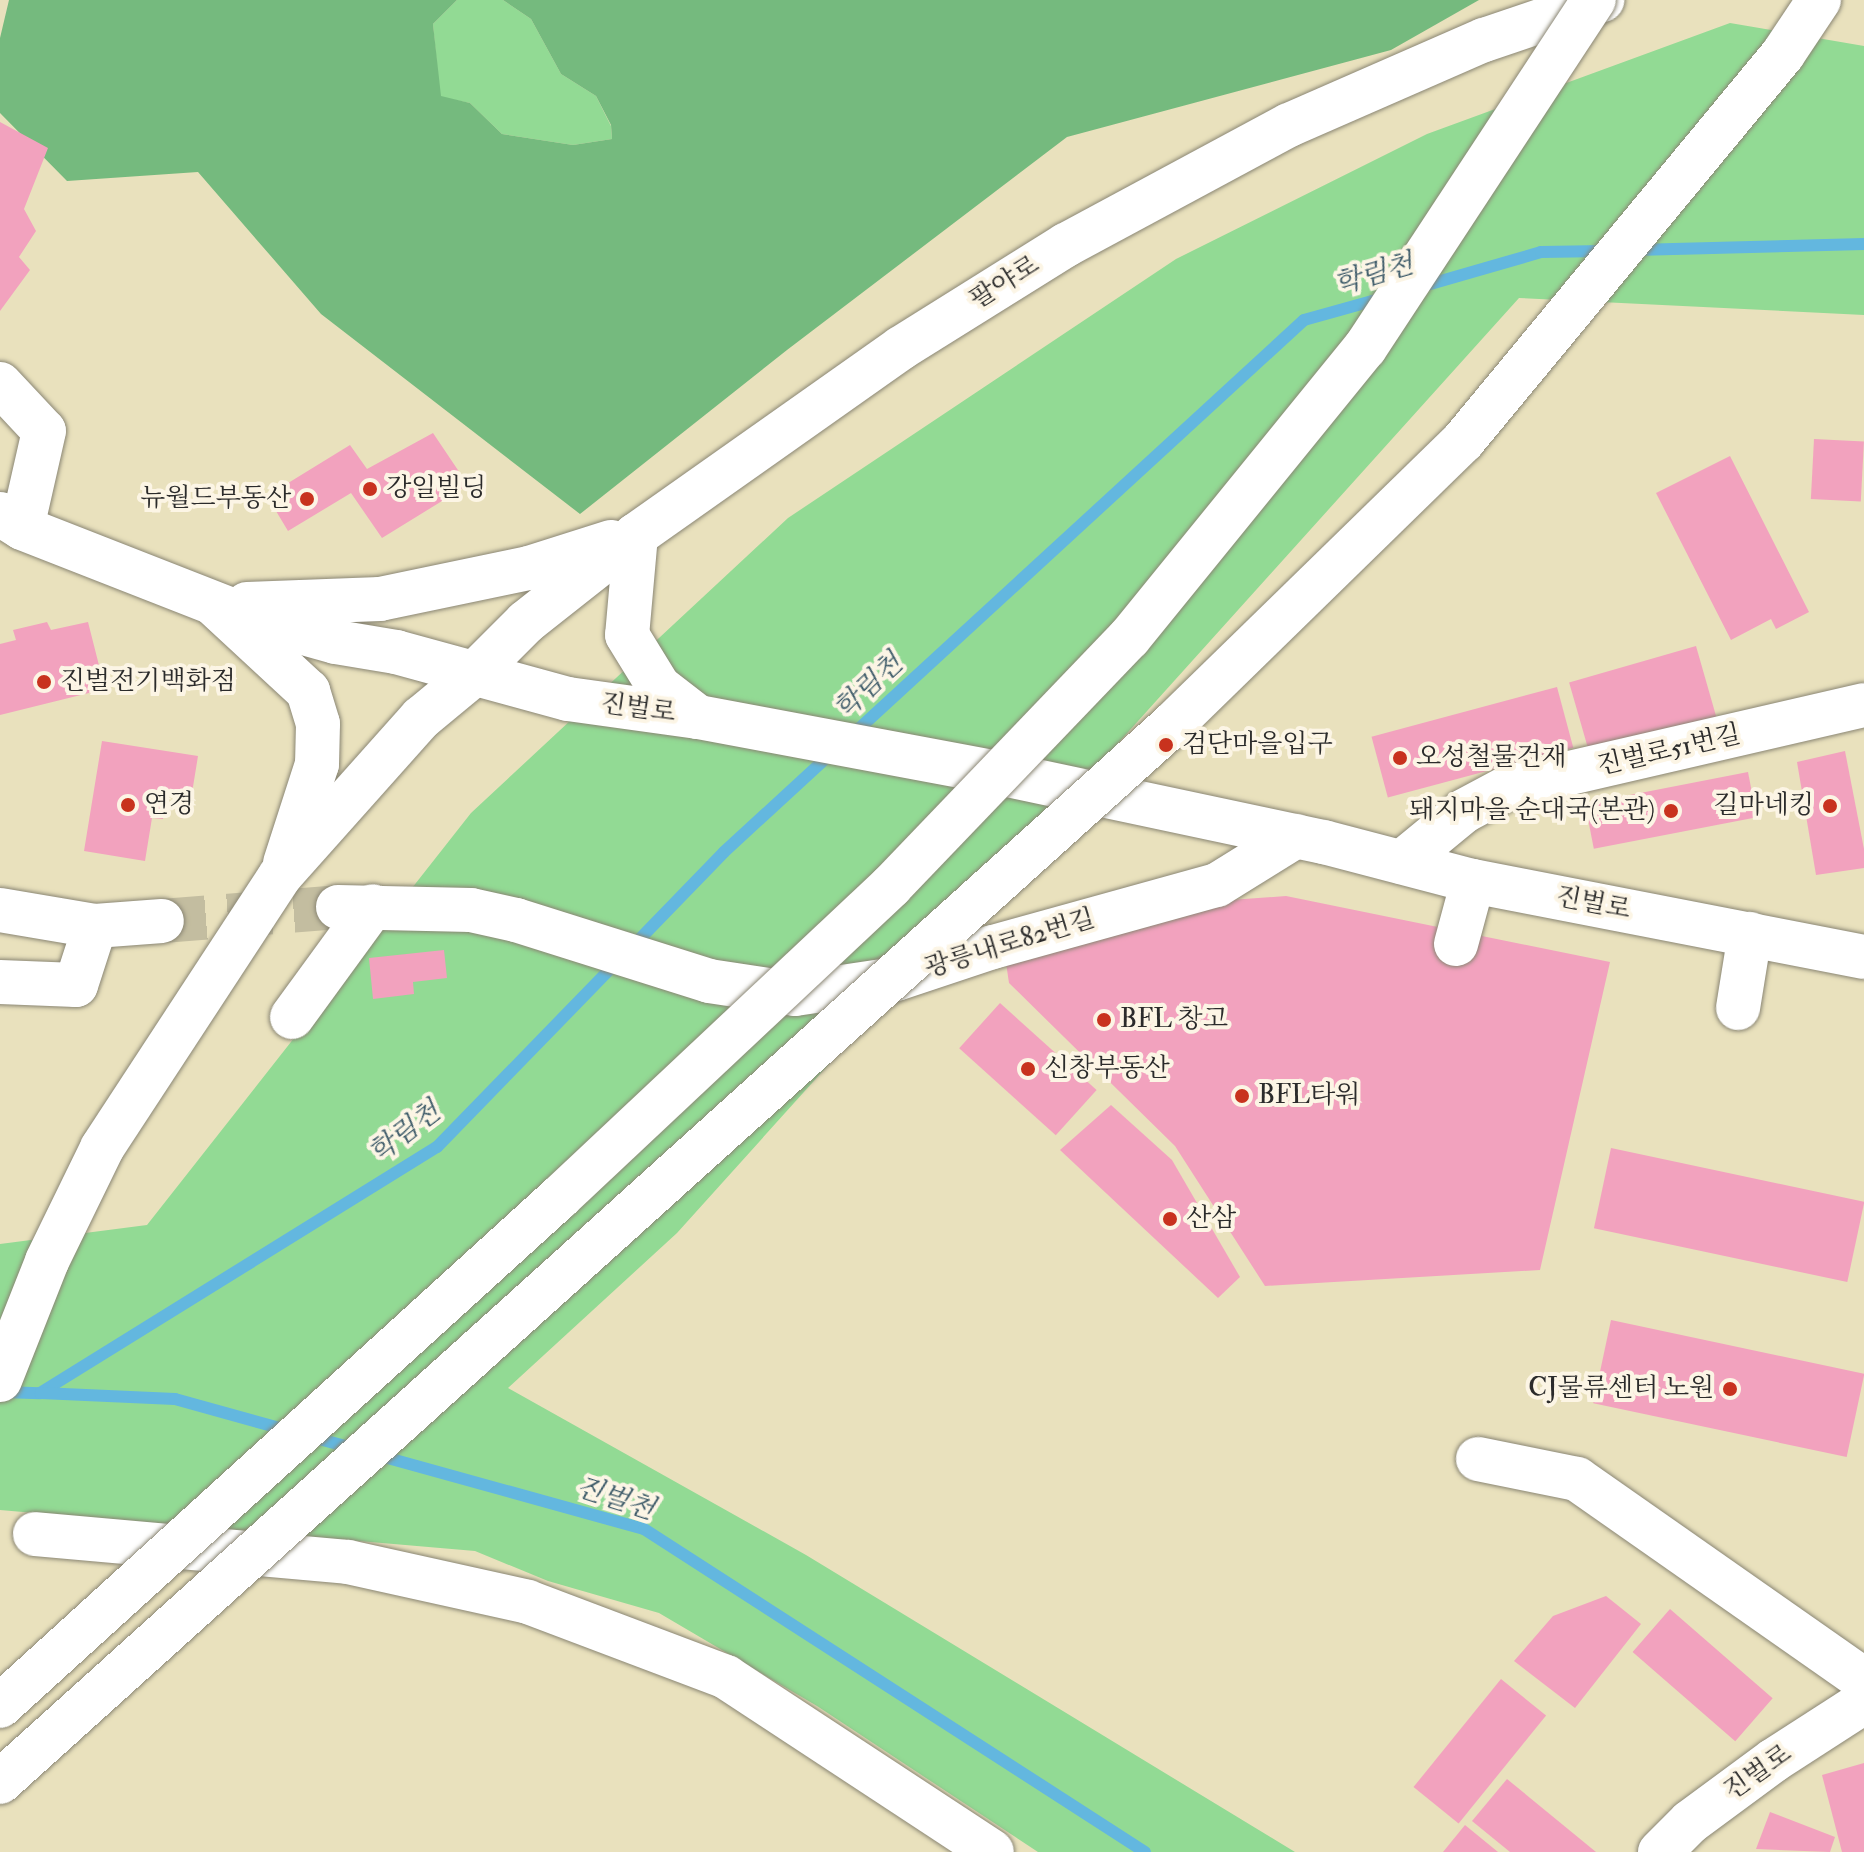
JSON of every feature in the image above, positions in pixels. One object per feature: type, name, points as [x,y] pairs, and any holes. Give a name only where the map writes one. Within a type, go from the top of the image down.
[{"type":"main road","points":[[0,1706],[572,1187],[868,907],[1129,638],[1365,348],[1594,0]]},
{"type":"main road","name":"팔야로","points":[[280,876],[421,718],[473,675],[526,622],[636,535],[901,348],[1066,245],[1289,125],[1484,40],[1602,0]]},
{"type":"main road","points":[[0,1782],[1175,722],[1463,441],[1783,54],[1819,0]]},
{"type":"main road","points":[[0,384],[44,431],[11,521]]},
{"type":"main road","name":"진벌로","points":[[11,521],[215,605],[336,642],[396,652],[568,699],[698,717],[1008,775],[1310,839],[1473,881],[1864,957]]},
{"type":"main road","points":[[215,605],[380,599],[529,568],[636,535],[627,635],[659,687],[698,717]]},
{"type":"main road","points":[[0,1380],[47,1261],[102,1148],[280,876],[317,764],[318,724],[308,691],[215,605]]},
{"type":"main road","name":"진벌로51번길","points":[[1402,862],[1464,811],[1509,787],[1864,705]]},
{"type":"main road","name":"광릉내로82번길","points":[[292,1017],[355,907],[471,910],[516,920],[709,981],[795,994],[896,979],[993,947],[1217,885],[1310,839]]},
{"type":"main road","points":[[1456,944],[1473,881]]},
{"type":"main road","points":[[0,910],[95,926],[162,921]]},
{"type":"main road","points":[[0,982],[76,985],[95,926]]},
{"type":"main road","points":[[1738,1008],[1750,934]]},
{"type":"main road","points":[[1478,1459],[1577,1479],[1864,1680]]},
{"type":"main road","points":[[35,1534],[348,1562],[528,1602],[726,1677],[992,1852]]},
{"type":"main road","name":"진벌로","points":[[1660,1852],[1690,1822],[1774,1760],[1864,1702]]},
{"type":"green space","points":[[9,0],[457,0],[433,24],[441,96],[470,103],[502,134],[573,145],[612,139],[611,125],[596,96],[561,74],[531,19],[503,0],[1479,0],[1391,50],[1067,137],[787,350],[580,514],[321,314],[198,172],[67,181],[0,113],[0,38]]},
{"type":"green space","points":[[457,0],[503,0],[531,19],[561,74],[596,96],[611,126],[612,139],[573,145],[502,134],[470,103],[440,97],[433,24]]},
{"type":"green space","points":[[1730,23],[1864,46],[1864,315],[1519,298],[677,1233],[508,1388],[806,1555],[1295,1852],[1038,1852],[817,1706],[659,1613],[548,1581],[475,1551],[0,1510],[0,1244],[147,1225],[471,813],[788,518],[1176,259],[1427,134]]},
{"type":"building","points":[[0,122],[48,148],[24,209],[36,231],[19,257],[30,270],[0,311]]},
{"type":"building","name":"강일빌딩","points":[[433,433],[468,485],[382,538],[351,493],[288,531],[267,496],[350,445],[367,469]]},
{"type":"building","points":[[1814,439],[1864,442],[1861,502],[1811,499]]},
{"type":"building","points":[[1730,456],[1809,612],[1776,629],[1771,619],[1731,640],[1656,493]]},
{"type":"building","points":[[47,622],[51,630],[88,622],[105,689],[0,715],[0,644],[16,640],[13,630]]},
{"type":"building","points":[[1696,646],[1716,717],[1590,754],[1569,682]]},
{"type":"building","points":[[1557,687],[1573,748],[1388,798],[1372,737]]},
{"type":"building","name":"연경","points":[[102,741],[198,756],[192,793],[168,789],[163,819],[152,818],[145,861],[84,851]]},
{"type":"building","name":"길마네킹","points":[[1845,751],[1864,849],[1864,868],[1816,875],[1797,762]]},
{"type":"building","name":"돼지마을 순대국(본관)","points":[[1748,772],[1757,817],[1594,849],[1585,804]]},
{"type":"building","points":[[1286,896],[1610,962],[1540,1270],[1265,1286],[1175,1146],[1009,983],[1006,963],[1230,900]]},
{"type":"building","points":[[444,950],[447,978],[413,982],[414,994],[373,999],[369,958]]},
{"type":"building","name":"신창부동산","points":[[1000,1003],[1097,1090],[1056,1135],[959,1048]]},
{"type":"building","name":"산삼","points":[[1111,1105],[1172,1160],[1240,1277],[1218,1298],[1060,1150]]},
{"type":"building","points":[[1611,1148],[1864,1202],[1847,1282],[1594,1228]]},
{"type":"building","name":"CJ물류센터 노원","points":[[1611,1320],[1864,1374],[1847,1457],[1593,1403]]},
{"type":"building","points":[[1606,1596],[1641,1624],[1575,1708],[1514,1661],[1553,1616]]},
{"type":"building","points":[[1670,1609],[1773,1698],[1735,1741],[1633,1652]]},
{"type":"building","points":[[1501,1679],[1546,1716],[1459,1824],[1414,1787]]},
{"type":"building","points":[[1864,1763],[1864,1852],[1842,1852],[1822,1775]]},
{"type":"building","points":[[1507,1779],[1596,1852],[1510,1852],[1472,1821]]},
{"type":"building","points":[[1770,1812],[1835,1837],[1830,1852],[1756,1849]]},
{"type":"building","points":[[1465,1825],[1498,1852],[1443,1852]]},
{"type":"waterway","name":"학림천","points":[[1635,250],[1864,244]]},
{"type":"waterway","name":"학림천","points":[[1420,287],[1541,252],[1605,251]]},
{"type":"waterway","name":"학림천","points":[[851,736],[1304,320],[1383,298]]},
{"type":"waterway","name":"학림천","points":[[632,947],[724,852],[834,751]]},
{"type":"waterway","name":"학림천","points":[[2,1392],[40,1393],[437,1147],[619,960]]},
{"type":"waterway","name":"진벌천","points":[[41,1393],[175,1399],[290,1431]]},
{"type":"waterway","name":"진벌천","points":[[312,1437],[356,1449]]},
{"type":"waterway","name":"진벌천","points":[[377,1455],[644,1529],[1145,1852]]},
{"type":"tunnel","points":[[162,921],[338,907]]},
{"type":"place","name":"강일빌딩","points":[[370,489]]},
{"type":"place","name":"뉴월드부동산","points":[[307,499]]},
{"type":"place","name":"진벌전기백화점","points":[[44,682]]},
{"type":"place","name":"검단마을입구","points":[[1166,745]]},
{"type":"place","name":"오성철물건재","points":[[1400,758]]},
{"type":"place","name":"연경","points":[[128,805]]},
{"type":"place","name":"길마네킹","points":[[1830,806]]},
{"type":"place","name":"돼지마을 순대국(본관)","points":[[1671,811]]},
{"type":"place","name":"BFL 창고","points":[[1104,1020]]},
{"type":"place","name":"신창부동산","points":[[1028,1069]]},
{"type":"place","name":"BFL타워","points":[[1242,1096]]},
{"type":"place","name":"산삼","points":[[1170,1219]]},
{"type":"place","name":"CJ물류센터 노원","points":[[1730,1389]]}]
